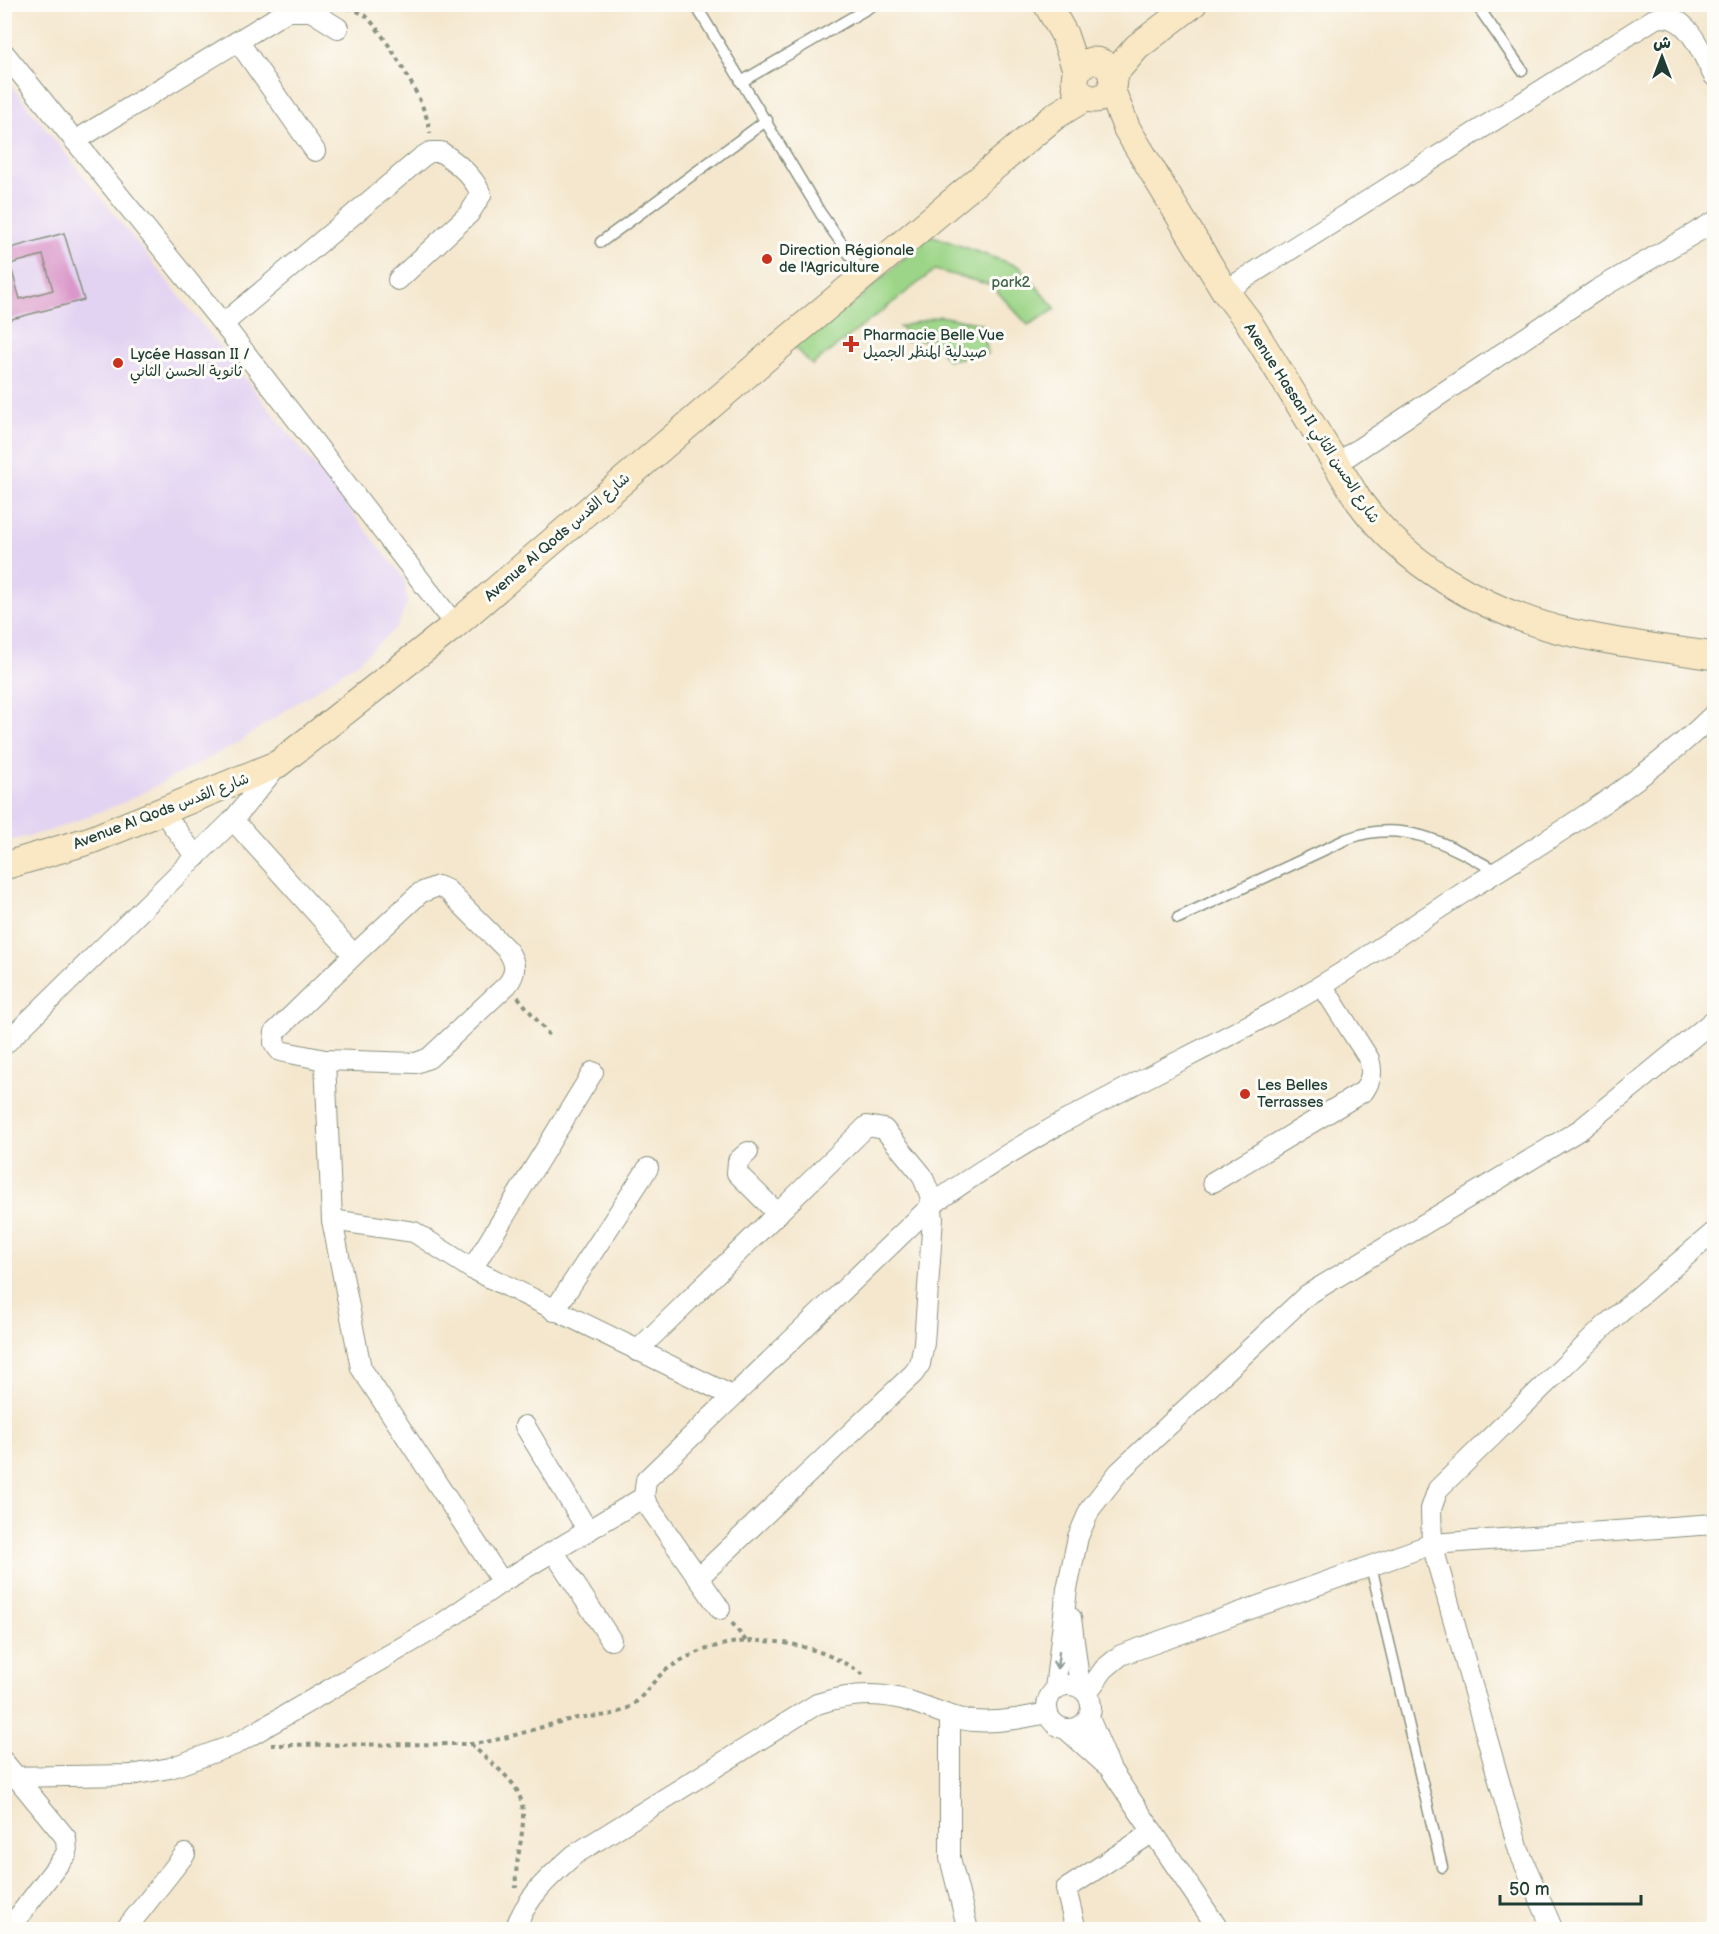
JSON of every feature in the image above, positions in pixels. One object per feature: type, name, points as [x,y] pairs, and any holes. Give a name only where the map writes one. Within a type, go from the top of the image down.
[{"type":"street","name":"Avenue Hassan II شارع الحسن الثاني","points":[[1047,4],[1226,291],[1248,321],[1336,464],[1379,527],[1416,561],[1465,591],[1556,628],[1714,656]]},
{"type":"street","name":"Avenue Al Qods شارع القدس","points":[[4,866],[91,840],[278,764],[455,625],[864,275],[1055,116],[1094,80],[1193,4]]},
{"type":"street","points":[[75,141],[287,11],[297,9],[311,11],[338,28]]},
{"type":"street","points":[[1226,291],[1654,19],[1671,17],[1681,23],[1714,76]]},
{"type":"street","points":[[238,41],[315,151]]},
{"type":"street","points":[[4,53],[223,324],[455,625]]},
{"type":"street","points":[[223,324],[430,152],[441,152],[453,160],[478,186],[481,195],[469,214],[398,280]]},
{"type":"street","points":[[1336,464],[1598,290],[1714,222]]},
{"type":"street","points":[[720,1609],[644,1497],[646,1480],[932,1205],[975,1173],[1056,1127],[1322,985],[1590,811],[1649,768],[1714,714]]},
{"type":"street","points":[[4,1045],[233,820],[278,764]]},
{"type":"street","points":[[163,812],[196,857]]},
{"type":"street","points":[[233,820],[354,955]]},
{"type":"street","points":[[438,886],[447,890],[512,956],[515,972],[507,985],[429,1058],[416,1063],[326,1060],[280,1051],[274,1043],[275,1032],[354,955],[420,893],[438,886]]},
{"type":"street","points":[[1213,1182],[1364,1091],[1369,1083],[1372,1071],[1369,1059],[1322,985]]},
{"type":"street","points":[[1055,1689],[1067,1588],[1078,1537],[1090,1509],[1119,1472],[1307,1295],[1581,1129],[1714,1020]]},
{"type":"street","points":[[326,1060],[332,1220],[361,1368],[502,1582]]},
{"type":"street","points":[[472,1269],[593,1072]]},
{"type":"street","points":[[637,1351],[862,1129],[873,1125],[884,1129],[922,1175],[932,1205],[924,1343],[920,1364],[914,1373],[698,1578]]},
{"type":"street","points":[[748,1152],[738,1161],[737,1173],[778,1214]]},
{"type":"street","points":[[554,1311],[648,1168]]},
{"type":"street","points":[[332,1220],[414,1232],[472,1269],[732,1396]]},
{"type":"street","points":[[1553,1929],[1519,1851],[1432,1544],[1431,1509],[1438,1489],[1608,1323],[1714,1232]]},
{"type":"street","points":[[525,1426],[588,1531]]},
{"type":"street","points":[[8,1772],[131,1775],[199,1760],[234,1746],[437,1627],[502,1582],[644,1497]]},
{"type":"street","points":[[1083,1690],[1121,1655],[1432,1544],[1714,1524]]},
{"type":"street","points":[[554,1551],[611,1640]]},
{"type":"street","points":[[1067,1588],[1083,1690],[1091,1709],[1089,1718],[1111,1770],[1219,1929]]},
{"type":"street","points":[[1083,1690],[1071,1684],[1055,1689],[1049,1696],[1047,1713],[1058,1727],[1066,1729],[1075,1729],[1089,1718]]},
{"type":"street","points":[[518,1921],[543,1881],[574,1855],[817,1704],[839,1696],[887,1696],[973,1721],[1047,1713]]},
{"type":"street","points":[[950,1716],[950,1858],[968,1929]]},
{"type":"street","points":[[1066,1729],[1111,1770]]},
{"type":"street","points":[[8,1772],[66,1838],[68,1853],[8,1929]]},
{"type":"street","points":[[1076,1929],[1066,1889],[1153,1832]]},
{"type":"street","points":[[125,1929],[185,1854]]},
{"type":"lane","points":[[695,4],[821,213],[864,275]]},
{"type":"lane","points":[[741,82],[875,4]]},
{"type":"lane","points":[[1476,4],[1522,70]]},
{"type":"lane","points":[[601,242],[767,120]]},
{"type":"lane","points":[[1178,918],[1347,839],[1369,832],[1401,831],[1423,835],[1498,872]]},
{"type":"lane","points":[[1371,1566],[1442,1867]]},
{"type":"path","points":[[340,4],[363,14],[379,30],[426,112],[430,125],[430,152]]},
{"type":"path","points":[[507,985],[549,1035]]},
{"type":"path","points":[[4,1380],[11,1387]]},
{"type":"path","points":[[720,1609],[746,1642]]},
{"type":"path","points":[[270,1745],[471,1744],[517,1736],[574,1719],[622,1711],[638,1701],[665,1671],[683,1658],[704,1649],[746,1642],[781,1642],[823,1652],[847,1663],[887,1696]]},
{"type":"path","points":[[471,1744],[515,1786],[520,1798],[522,1827],[515,1877],[518,1921]]},
{"type":"shaded area","name":"Lycée Hassan II / ثانوية الحسن الثاني","points":[[4,76],[405,579],[407,604],[397,627],[359,661],[236,744],[123,803],[52,830],[5,842]]},
{"type":"green space","name":"park2","points":[[930,235],[1020,267],[1056,309],[1028,325],[991,285],[935,270],[812,365],[787,340],[852,305]]},
{"type":"green space","points":[[940,316],[982,324],[988,354],[948,360],[931,339],[905,341],[911,335],[899,327]]},
{"type":"building","points":[[64,233],[84,300],[4,321],[4,250]],"holes":[[[43,255],[53,290],[20,299],[10,264]]]},
{"type":"place","name":"Direction Régionale de l'Agriculture","points":[[767,259]]},
{"type":"place","name":"Pharmacie Belle Vue صيدلية المنظر الجميل","points":[[851,344]]},
{"type":"place","name":"Lycée Hassan II / ثانوية الحسن الثاني","points":[[118,363]]},
{"type":"place","name":"Les Belles Terrasses","points":[[1245,1094]]}]
